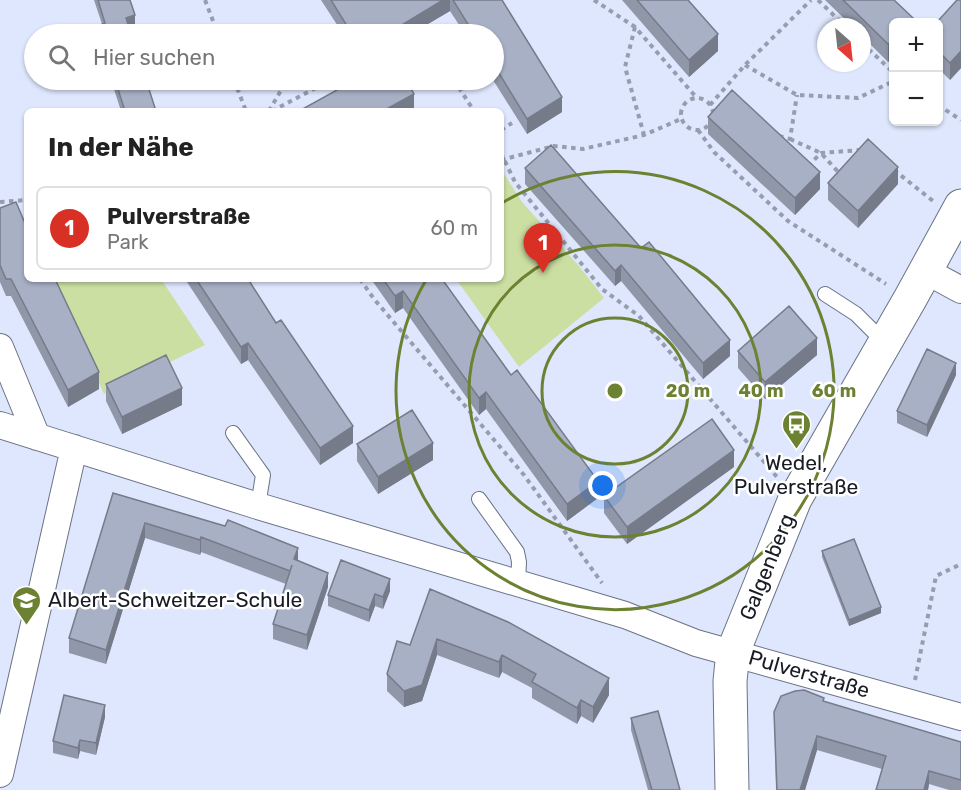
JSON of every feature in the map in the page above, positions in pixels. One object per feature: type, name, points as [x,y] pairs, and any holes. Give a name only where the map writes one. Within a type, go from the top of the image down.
[{"type":"street","name":"Galgenberg","points":[[732,790],[730,681],[733,652],[795,499],[958,212]]},
{"type":"street","points":[[926,271],[961,290]]},
{"type":"street","points":[[0,347],[37,437]]},
{"type":"street","name":"Pulverstraße","points":[[0,425],[258,506],[626,615],[696,643],[961,717]]},
{"type":"street","points":[[0,774],[74,448]]},
{"type":"lane","points":[[825,294],[856,314],[885,343]]},
{"type":"lane","points":[[233,433],[263,475],[258,506]]},
{"type":"lane","points":[[479,499],[517,552],[518,583]]},
{"type":"path","points":[[205,0],[214,24]]},
{"type":"path","points":[[594,0],[635,27],[696,98]]},
{"type":"path","points":[[710,105],[745,65],[811,0]]},
{"type":"path","points":[[818,0],[837,18]]},
{"type":"path","points":[[417,24],[422,19]]},
{"type":"path","points":[[635,27],[625,67],[644,135]]},
{"type":"path","points":[[871,51],[893,72]]},
{"type":"path","points":[[745,65],[797,95],[858,98],[889,83]]},
{"type":"path","points":[[238,90],[245,108]]},
{"type":"path","points":[[273,108],[282,90]]},
{"type":"path","points":[[277,108],[311,90]]},
{"type":"path","points":[[461,90],[472,108]]},
{"type":"path","points":[[790,139],[797,95]]},
{"type":"path","points":[[702,98],[710,105],[711,122],[703,128],[698,130],[687,127],[681,119],[681,108],[684,103],[702,98]]},
{"type":"path","points":[[943,108],[961,120]]},
{"type":"path","points":[[504,160],[554,147],[583,149],[644,135],[681,119]]},
{"type":"path","points":[[504,128],[512,123]]},
{"type":"path","points":[[698,130],[714,152],[788,221],[910,299]]},
{"type":"path","points":[[772,134],[790,139],[821,153],[845,179]]},
{"type":"path","points":[[803,170],[821,153],[869,149]]},
{"type":"path","points":[[504,162],[514,182],[602,289],[639,316],[795,499]]},
{"type":"path","points":[[886,163],[958,212]]},
{"type":"path","points":[[0,202],[24,200]]},
{"type":"path","points":[[362,282],[374,299],[524,475],[626,615]]},
{"type":"path","points":[[911,703],[936,576],[961,564]]},
{"type":"green space","points":[[504,174],[522,202],[604,298],[519,367],[458,282],[504,282]]},
{"type":"green space","points":[[52,282],[163,282],[205,345],[104,394]]},
{"type":"building","points":[[98,0],[130,0],[135,15],[126,18],[128,24],[103,24],[105,23]]},
{"type":"building","points":[[331,0],[443,0],[403,24],[346,24]]},
{"type":"building","points":[[453,0],[502,0],[562,97],[527,119],[504,81],[504,24],[468,24]]},
{"type":"building","points":[[637,0],[688,0],[718,34],[689,60]]},
{"type":"building","points":[[843,0],[894,0],[913,18],[889,18],[888,44],[871,27],[871,18],[861,18]]},
{"type":"building","points":[[957,0],[961,0],[961,51],[950,63],[943,56],[943,18],[941,18]]},
{"type":"building","points":[[118,90],[149,90],[155,108],[124,108]]},
{"type":"building","points":[[337,90],[412,90],[414,94],[388,108],[304,108]]},
{"type":"building","points":[[732,90],[820,172],[795,198],[708,117]]},
{"type":"building","points":[[868,139],[898,167],[858,211],[828,183]]},
{"type":"building","points":[[551,145],[641,248],[649,242],[730,340],[703,363],[621,265],[615,271],[525,168]]},
{"type":"building","points":[[16,202],[24,221],[24,282],[56,282],[99,372],[68,390],[11,279],[6,279],[0,265],[0,208]]},
{"type":"building","points":[[198,282],[250,282],[276,323],[281,320],[353,426],[320,448],[248,343],[241,347]]},
{"type":"building","points":[[385,282],[444,282],[511,375],[517,370],[598,481],[567,504],[486,392],[479,398],[403,291],[395,296]]},
{"type":"building","points":[[789,306],[817,338],[765,382],[738,351]]},
{"type":"building","points":[[927,349],[956,363],[927,425],[897,411]]},
{"type":"building","points":[[166,355],[182,388],[122,417],[106,384]]},
{"type":"building","points":[[412,410],[433,443],[378,477],[357,444]]},
{"type":"building","points":[[712,419],[734,450],[627,527],[604,496]]},
{"type":"building","points":[[113,493],[225,526],[228,520],[298,548],[294,559],[328,573],[307,635],[273,624],[292,565],[290,571],[201,537],[200,540],[145,523],[106,650],[69,638]]},
{"type":"building","points":[[854,539],[881,607],[849,620],[822,551]]},
{"type":"building","points":[[341,560],[390,579],[383,597],[375,594],[369,610],[328,595]]},
{"type":"building","points":[[430,589],[508,622],[609,678],[593,707],[581,700],[577,708],[532,682],[536,674],[502,655],[499,662],[437,639],[422,685],[404,691],[387,674],[397,641],[410,645]]},
{"type":"building","points":[[804,690],[824,698],[823,701],[961,742],[961,780],[929,771],[924,790],[876,790],[886,756],[817,736],[800,790],[777,790],[774,712],[781,696]]},
{"type":"building","points":[[64,695],[105,705],[96,743],[80,740],[78,748],[53,741]]},
{"type":"building","points":[[658,711],[680,790],[652,790],[631,718]]},
{"type":"place","name":"Pulverstraße","points":[[543,273]]},
{"type":"place","name":"Wedel, Pulverstraße","points":[[796,450]]},
{"type":"place","name":"Albert-Schweitzer-Schule","points":[[27,626]]}]
